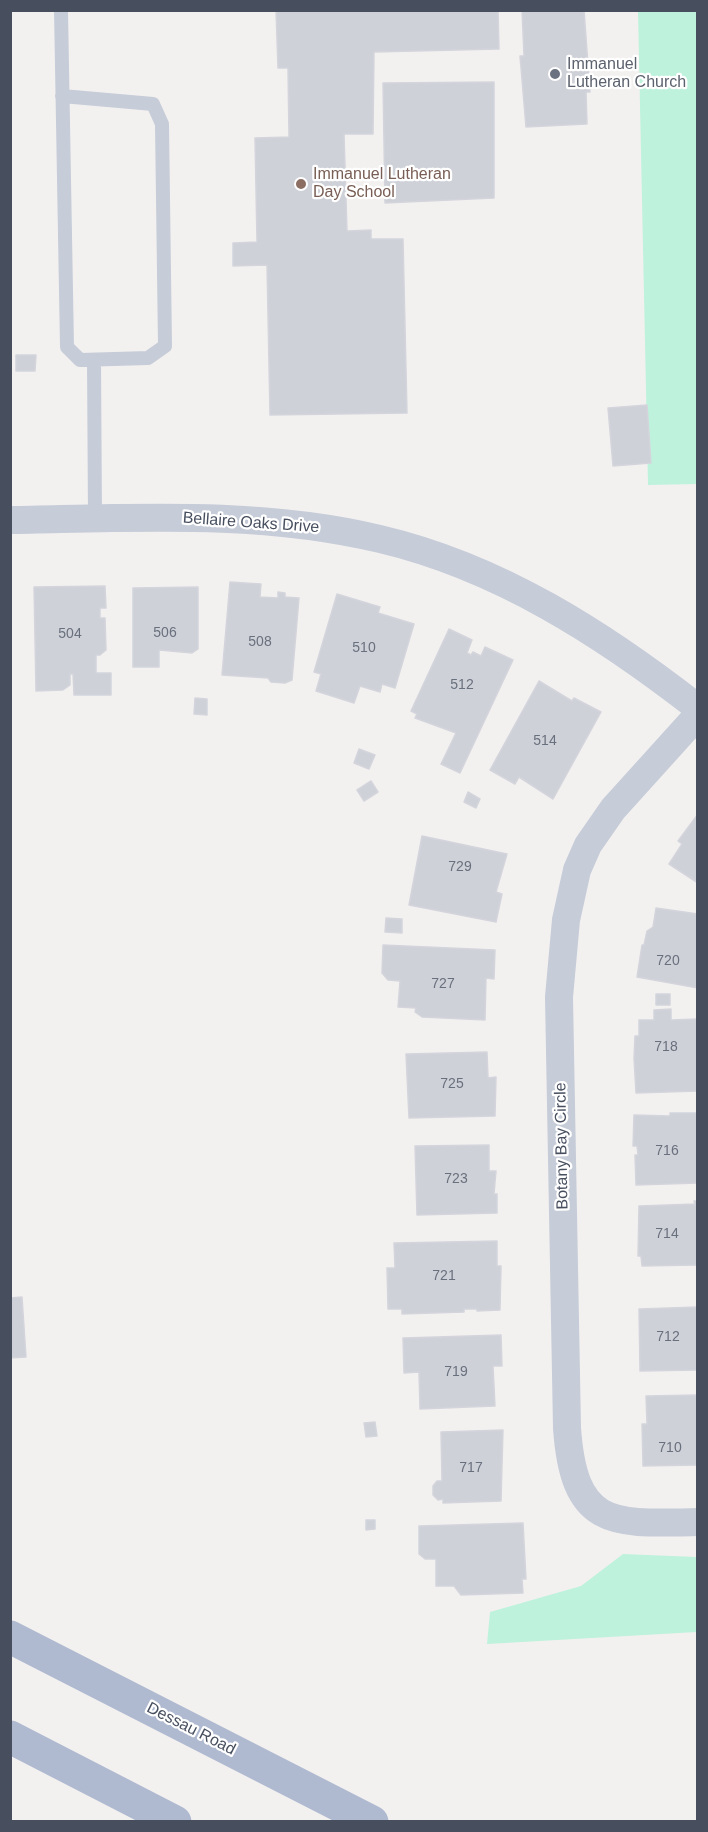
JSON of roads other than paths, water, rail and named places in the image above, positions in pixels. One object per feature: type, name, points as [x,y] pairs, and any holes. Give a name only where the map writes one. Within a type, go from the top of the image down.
[{"type":"main road","name":"Dessau Road","points":[[10,1637],[372,1821]]},
{"type":"main road","points":[[10,1737],[175,1821]]},
{"type":"street","name":"Bellaire Oaks Drive","points":[[10,520],[148,517],[278,522],[382,539],[459,564],[532,596],[579,623],[698,708]]},
{"type":"street","name":"Botany Bay Circle","points":[[698,715],[613,809],[588,845],[577,870],[566,920],[559,997],[567,1428],[573,1471],[588,1502],[617,1521],[698,1522]]},
{"type":"lane","points":[[61,10],[62,96],[67,347],[80,360],[148,358],[165,346],[162,124],[153,104],[62,96]]},
{"type":"lane","points":[[94,360],[94,518]]},
{"type":"place","name":"Immanuel Lutheran Church","points":[[555,74]]},
{"type":"place","name":"Immanuel Lutheran Day School","points":[[301,184]]}]
